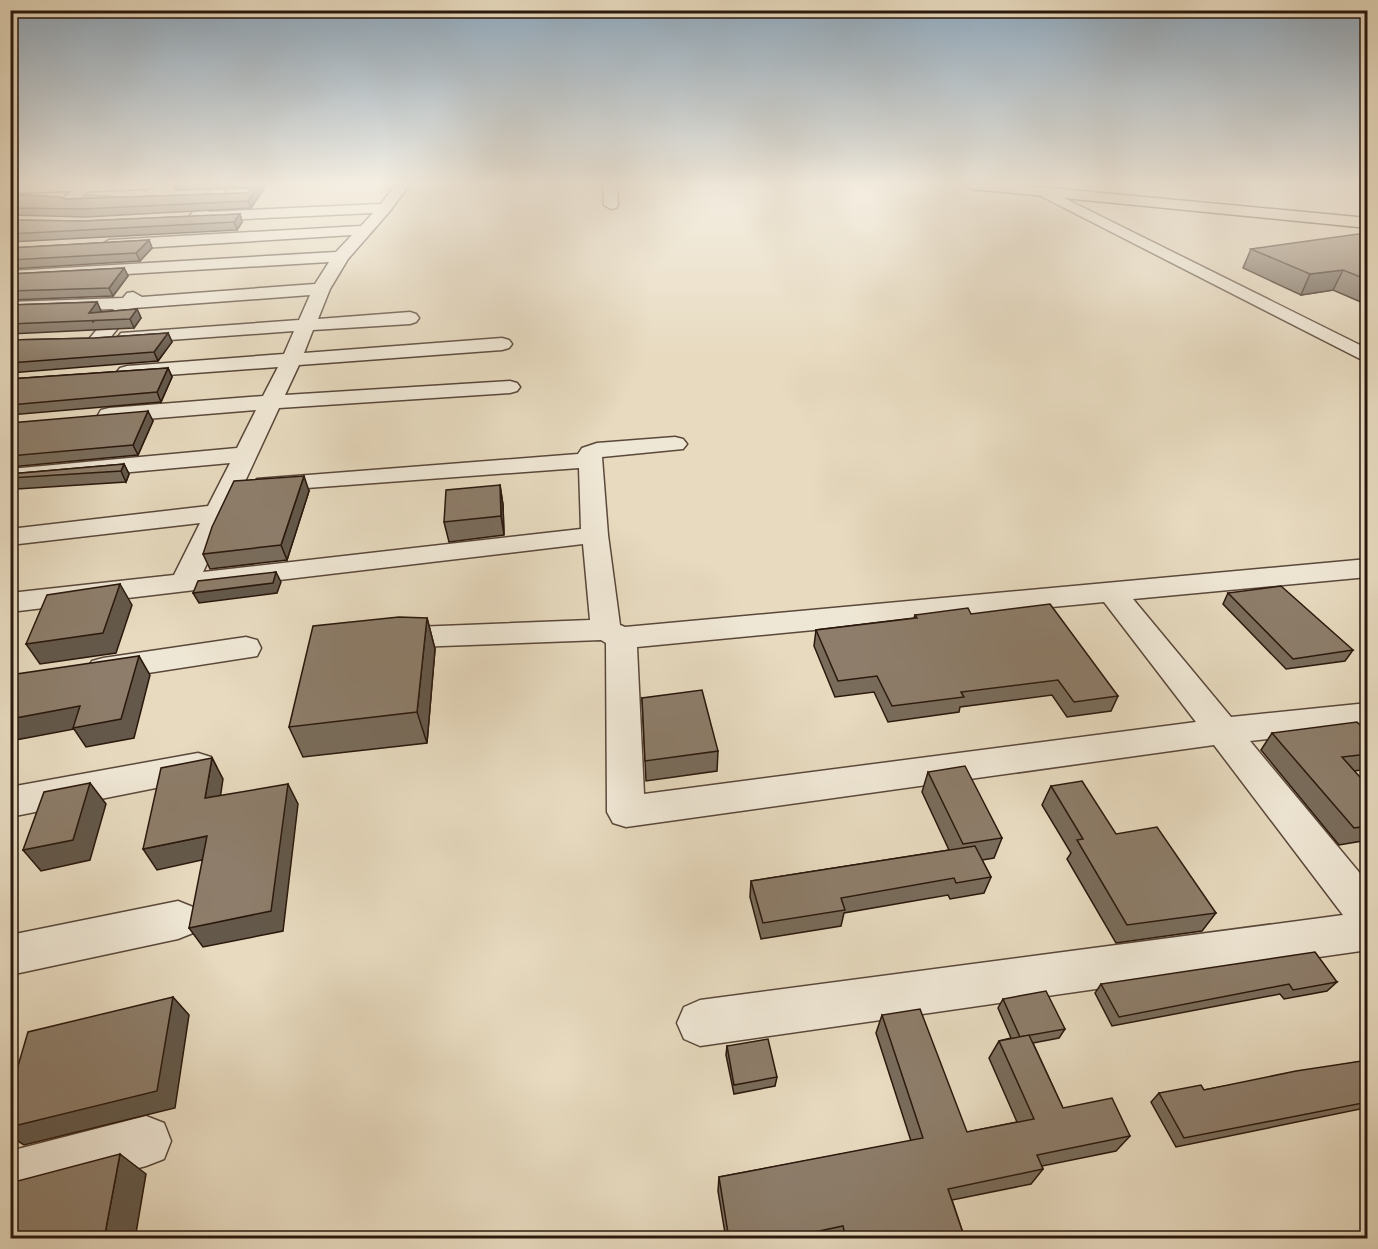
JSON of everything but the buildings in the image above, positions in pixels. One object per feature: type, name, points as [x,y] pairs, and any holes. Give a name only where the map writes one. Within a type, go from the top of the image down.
[{"type":"street","points":[[98,246],[141,243]]},
{"type":"street","points":[[99,339],[175,243]]},
{"type":"street","points":[[184,583],[291,360],[321,289],[341,257],[354,243]]},
{"type":"street","points":[[1145,243],[1368,357]]},
{"type":"street","points":[[10,276],[341,257]]},
{"type":"street","points":[[10,306],[128,303],[321,289]]},
{"type":"street","points":[[77,340],[410,318]]},
{"type":"street","points":[[104,374],[502,344]]},
{"type":"street","points":[[93,417],[270,402],[510,387]]},
{"type":"street","points":[[675,444],[597,450],[590,453],[595,535],[614,634],[626,812],[1222,731],[1368,715]]},
{"type":"street","points":[[10,476],[246,454]]},
{"type":"street","points":[[230,487],[590,460]]},
{"type":"street","points":[[10,537],[217,513]]},
{"type":"street","points":[[10,603],[595,535]]},
{"type":"street","points":[[415,637],[614,634],[1368,568]]},
{"type":"street","points":[[1112,592],[1368,915]]},
{"type":"street","points":[[69,674],[246,648]]},
{"type":"street","points":[[10,802],[209,765]]},
{"type":"street","points":[[10,956],[178,920]]},
{"type":"street","points":[[700,1023],[1368,931]]},
{"type":"street","points":[[10,1177],[146,1142]]}]
